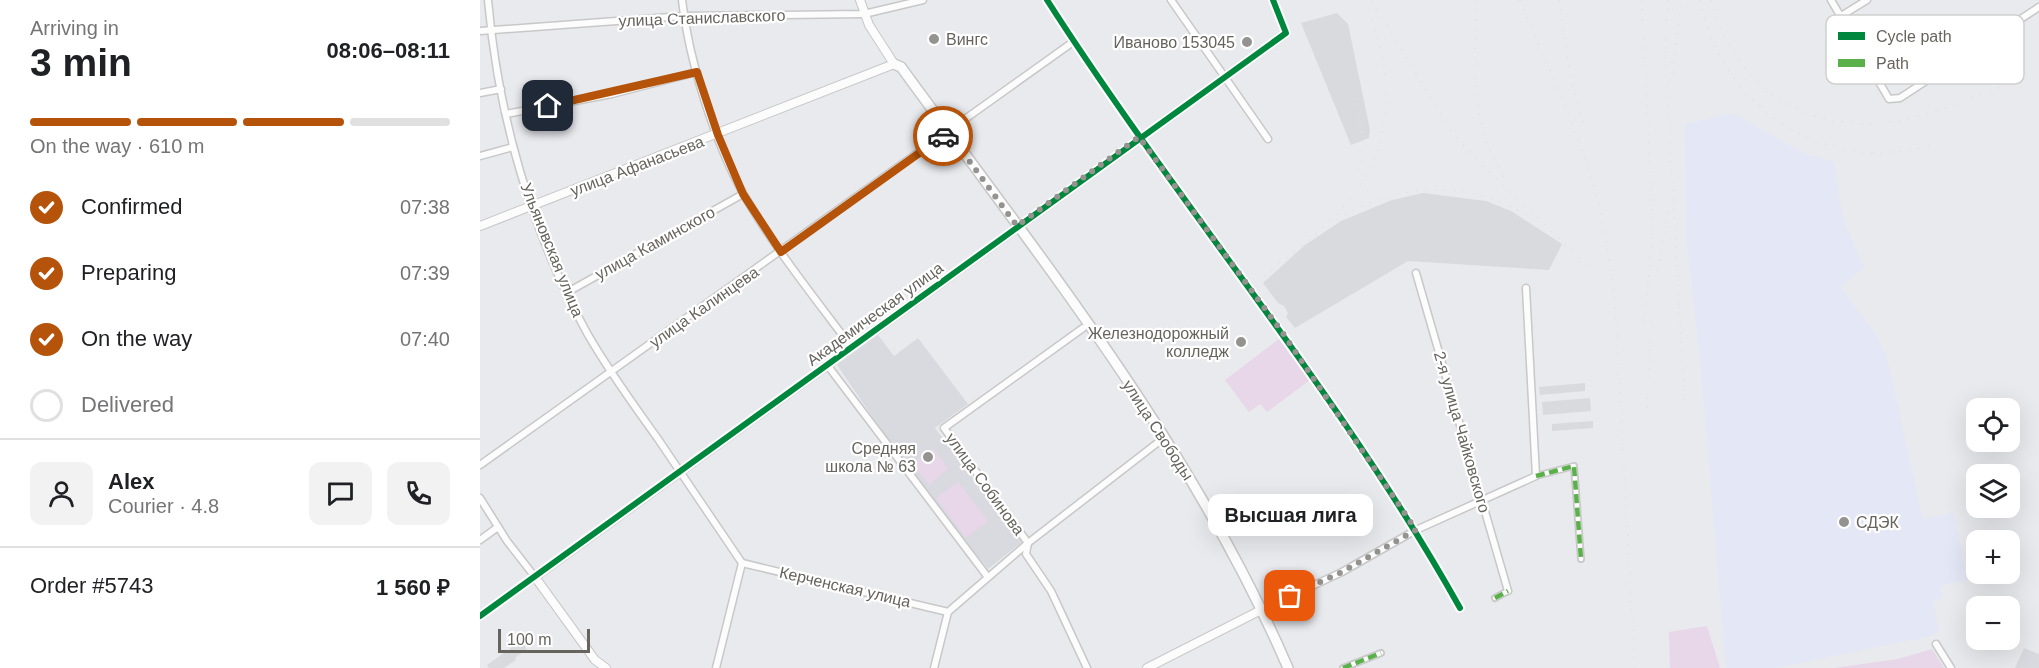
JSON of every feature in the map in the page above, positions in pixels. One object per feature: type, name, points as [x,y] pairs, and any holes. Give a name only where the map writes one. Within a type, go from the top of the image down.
[{"type":"main road","name":"улица Свободы","points":[[894,64],[1164,438],[1260,610],[1288,668]]},
{"type":"main road","name":"улица Свободы","points":[[1014,228],[1083,328],[1164,438]]},
{"type":"main road","name":"улица Свободы","points":[[1260,610],[1283,668]]},
{"type":"street","name":"Ульяновская улица","points":[[488,0],[501,89],[513,147],[531,207],[566,293],[611,372],[742,563]]},
{"type":"street","points":[[682,0],[697,72],[718,135],[743,194],[781,252],[852,348]]},
{"type":"street","name":"улица Свободы","points":[[860,0],[864,14],[894,64]]},
{"type":"street","name":"улица Станиславского","points":[[480,31],[684,16],[864,14],[923,0]]},
{"type":"street","points":[[1047,0],[1073,42],[1139,137],[1282,332],[1416,530],[1460,608]]},
{"type":"street","points":[[1172,0],[1268,139]]},
{"type":"street","points":[[1273,0],[1286,33]]},
{"type":"street","points":[[1831,0],[1840,15]]},
{"type":"street","points":[[1843,15],[1867,0]]},
{"type":"street","points":[[2024,17],[2039,7]]},
{"type":"street","name":"Академическая улица","points":[[480,616],[828,366],[1139,137],[1286,33]]},
{"type":"street","name":"улица Калинцева","points":[[480,465],[1073,42]]},
{"type":"street","name":"улица Афанасьева","points":[[480,226],[718,135],[894,64]]},
{"type":"street","points":[[506,114],[612,93],[697,72]]},
{"type":"street","points":[[1880,84],[1889,99],[1900,98],[1921,84]]},
{"type":"street","points":[[480,93],[501,89]]},
{"type":"street","points":[[480,156],[513,147]]},
{"type":"street","name":"улица Каминского","points":[[566,293],[743,194]]},
{"type":"street","name":"2-я улица Чайковского","points":[[1416,273],[1508,591]]},
{"type":"street","points":[[1526,288],[1536,476]]},
{"type":"street","name":"улица Собинова","points":[[1083,328],[944,428],[1029,543],[1026,554],[1051,591],[1087,668]]},
{"type":"street","points":[[828,366],[987,576]]},
{"type":"street","points":[[934,668],[948,612],[987,576],[1164,438]]},
{"type":"street","points":[[1147,668],[1260,610],[1342,572],[1416,530],[1480,499],[1536,476],[1574,466],[1581,559]]},
{"type":"street","points":[[480,498],[498,527],[595,660],[606,668]]},
{"type":"street","points":[[480,540],[498,527]]},
{"type":"street","points":[[716,668],[742,563]]},
{"type":"street","name":"Керченская улица","points":[[742,563],[948,612]]},
{"type":"street","points":[[1495,598],[1508,591]]},
{"type":"street","points":[[1936,644],[1951,668]]},
{"type":"street","points":[[1343,668],[1381,653]]},
{"type":"shaded area","points":[[1337,13],[1348,24],[1370,130],[1369,138],[1351,145],[1301,23]]},
{"type":"shaded area","points":[[1733,113],[1803,153],[1834,162],[1843,219],[1864,268],[1840,286],[1874,332],[1886,354],[1923,519],[1954,512],[1966,581],[1943,584],[1940,588],[1943,597],[1933,601],[1939,631],[1931,636],[1775,668],[1726,668],[1701,370],[1687,243],[1685,124]]},
{"type":"shaded area","points":[[1423,193],[1486,201],[1511,211],[1562,244],[1549,270],[1408,261],[1295,328],[1286,317],[1288,313],[1284,306],[1278,303],[1263,283],[1305,245],[1341,221],[1392,200]]},
{"type":"shaded area","name":"Средняя школа № 63","points":[[878,335],[894,356],[918,338],[968,404],[935,428],[1022,542],[988,569],[919,485],[837,365]]},
{"type":"shaded area","points":[[1279,339],[1310,380],[1267,412],[1260,404],[1249,412],[1225,380]]},
{"type":"shaded area","points":[[1585,383],[1585,391],[1540,395],[1539,387]]},
{"type":"shaded area","points":[[1590,398],[1591,411],[1543,415],[1542,402]]},
{"type":"shaded area","points":[[1593,421],[1593,428],[1552,431],[1552,424]]},
{"type":"shaded area","points":[[933,448],[948,469],[929,485],[913,464]]},
{"type":"shaded area","points":[[958,482],[988,521],[966,538],[936,498]]},
{"type":"shaded area","points":[[1707,626],[1720,668],[1670,668],[1669,632]]},
{"type":"shaded area","points":[[521,641],[527,649],[515,658],[516,660],[504,668],[489,668],[487,665]]},
{"type":"shaded area","points":[[2024,648],[2039,654],[2039,668],[2015,668]]},
{"type":"shaded area","points":[[1932,649],[1944,668],[1834,668],[1898,659]]},
{"type":"railway","points":[[1372,0],[1448,128],[1477,160],[1591,269]]},
{"type":"railway","points":[[1477,0],[1476,94],[1485,138],[1507,182]]},
{"type":"railway","points":[[1520,0],[1588,167],[1605,233],[1615,304],[1635,668]]},
{"type":"railway","points":[[1559,0],[1570,75],[1583,122]]},
{"type":"railway","points":[[1642,0],[1653,232],[1644,326]]},
{"type":"railway","points":[[1668,0],[1665,54],[1685,406]]},
{"type":"railway","points":[[1673,73],[1681,0]]},
{"type":"railway","points":[[1700,0],[1707,27],[1718,53],[1733,76],[1751,98],[1771,116],[1794,131],[1820,142],[1857,152],[1888,152],[1929,147]]},
{"type":"railway","points":[[1711,0],[1721,29],[1735,55],[1753,77],[1774,95],[1798,109],[1825,119],[1854,123],[1885,123],[1931,112],[2007,85]]},
{"type":"railway","points":[[1264,276],[1311,238],[1344,207],[1367,173],[1377,149],[1384,125],[1385,76],[1381,51],[1365,3]]},
{"type":"railway","points":[[1356,103],[1363,147],[1358,174]]},
{"type":"railway","points":[[1336,220],[1382,199],[1431,190],[1479,195],[1503,203],[1526,215]]},
{"type":"railway","points":[[1658,270],[1668,211]]},
{"type":"railway","points":[[1647,408],[1651,318]]},
{"type":"marked path","points":[[1536,476],[1574,466],[1581,559]]},
{"type":"marked path","points":[[1495,598],[1508,591]]},
{"type":"marked path","points":[[1343,668],[1381,653]]},
{"type":"cycle path","points":[[1047,0],[1150,152],[1363,451],[1460,608]]},
{"type":"cycle path","points":[[480,616],[1286,33],[1273,0]]},
{"type":"way so far","points":[[943,136],[948,132],[1017,226],[1084,180],[1139,137],[1282,332],[1416,530],[1342,572],[1290,596]]},
{"type":"place","name":"Вингс","points":[[934,39]]},
{"type":"place","name":"Иваново 153045","points":[[1247,42]]},
{"type":"place","name":"Железнодорожный колледж","points":[[1241,342]]},
{"type":"place","name":"Средняя школа № 63","points":[[928,457]]},
{"type":"place","name":"СДЭК","points":[[1844,522]]},
{"type":"place","name":"Высшая лига","points":[[1290,596]]},
{"type":"route","points":[[548,106],[697,72],[718,135],[743,194],[781,252],[943,136]]}]
